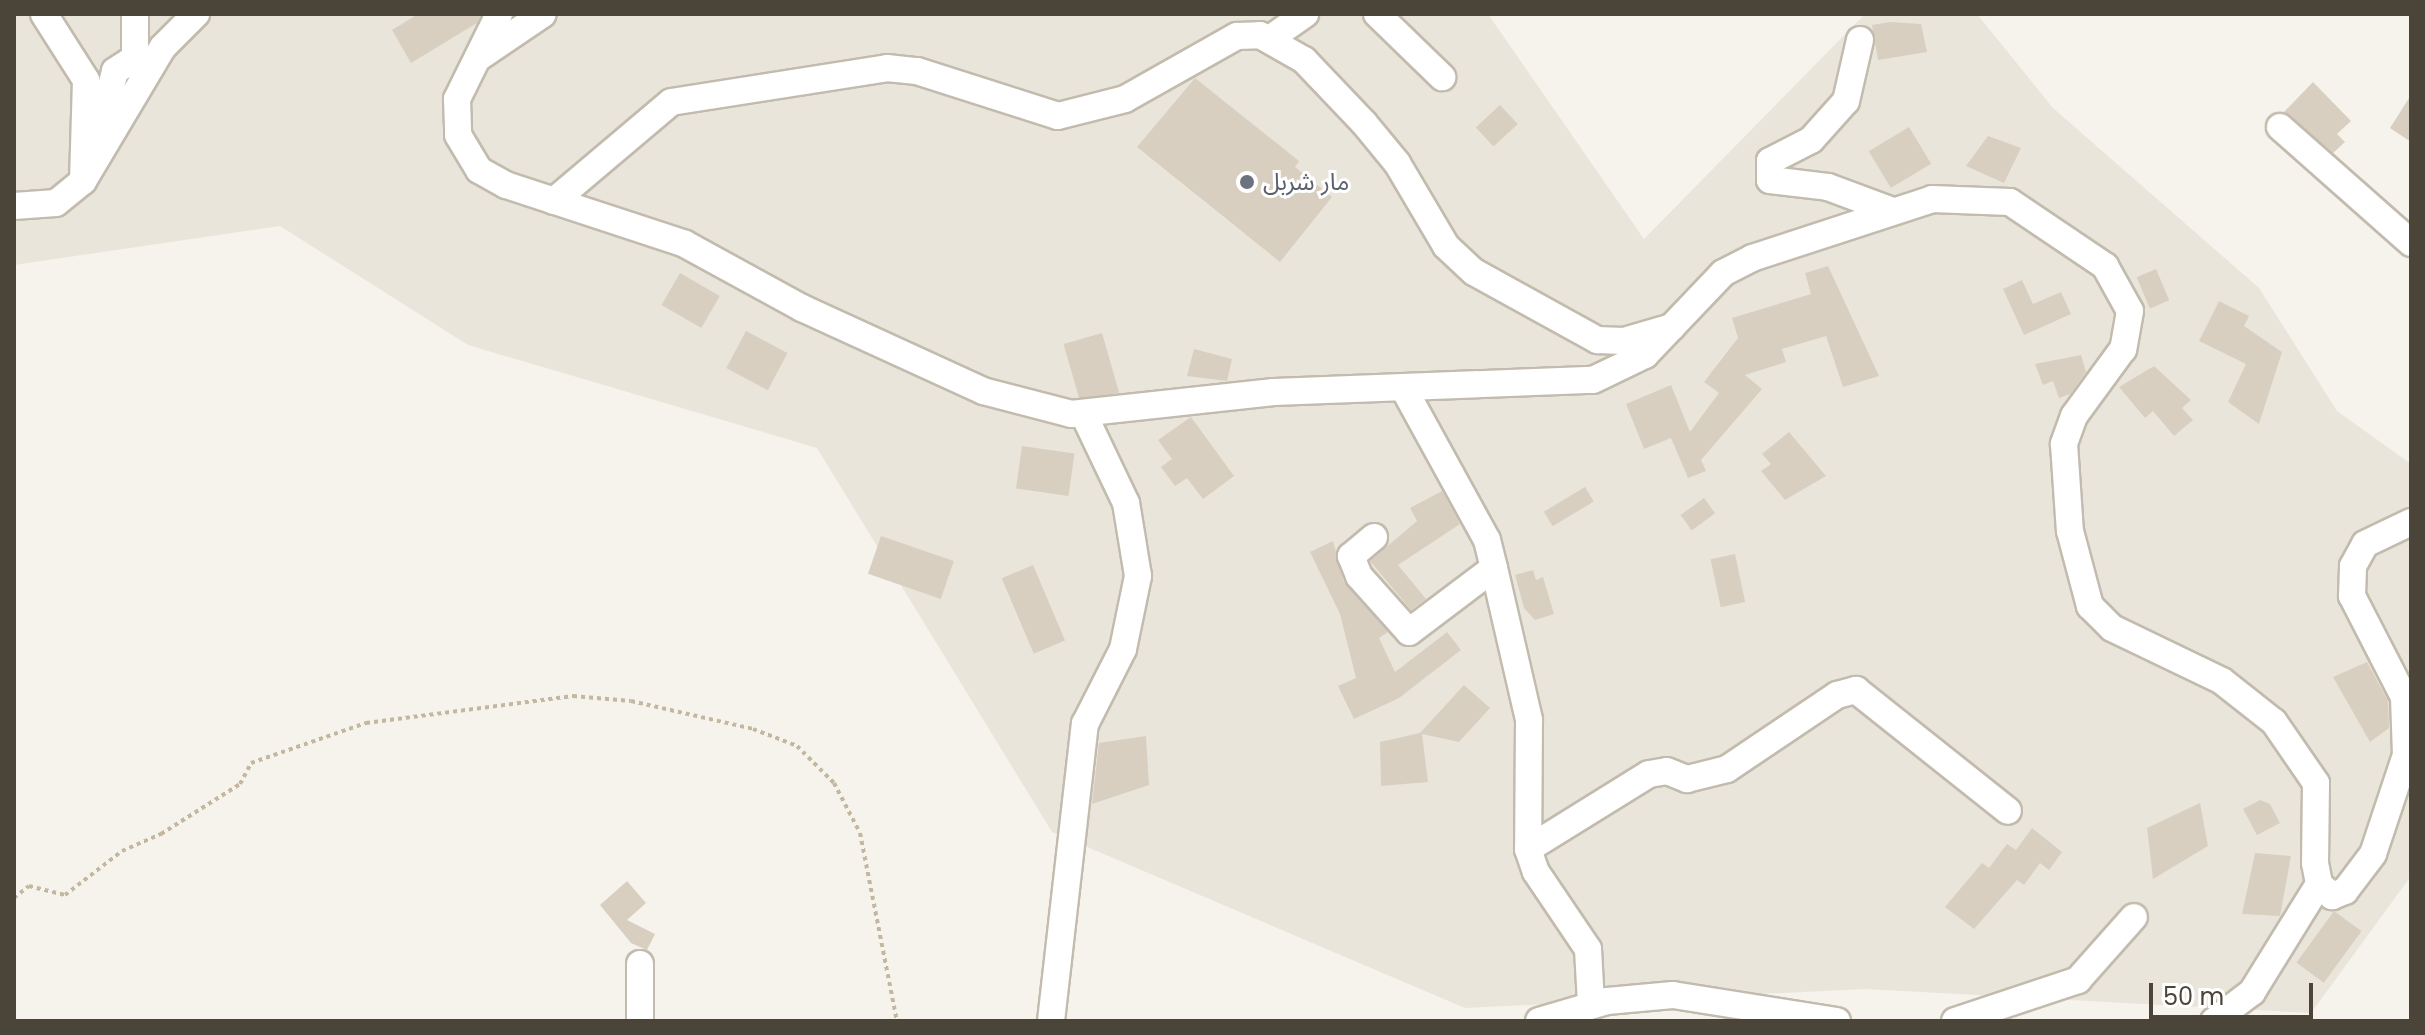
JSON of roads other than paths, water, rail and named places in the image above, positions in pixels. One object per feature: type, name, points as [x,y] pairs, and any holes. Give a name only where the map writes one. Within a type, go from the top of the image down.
[{"type":"street","points":[[44,14],[86,80],[83,181]]},
{"type":"street","points":[[83,181],[115,71],[135,58],[135,14]]},
{"type":"street","points":[[14,206],[56,203],[83,181],[163,47],[196,14]]},
{"type":"street","points":[[499,14],[472,63],[455,118],[468,157],[493,180],[685,244],[802,308],[983,391],[1084,415],[1274,392],[1593,380],[1634,363],[1736,265],[1890,210],[1960,196],[2010,202],[2093,256],[2123,291],[2130,311],[2123,349],[2074,416],[2064,444],[2081,579],[2104,623],[2222,681],[2274,722],[2306,763],[2318,790],[2319,884],[2252,992],[2214,1021]]},
{"type":"street","points":[[472,63],[543,14]]},
{"type":"street","points":[[1271,38],[1305,14]]},
{"type":"street","points":[[1377,14],[1442,77]]},
{"type":"street","points":[[554,201],[671,102],[887,68],[917,71],[1058,116],[1125,99],[1143,84],[1237,36],[1271,38],[1320,75],[1364,123],[1397,163],[1446,246],[1474,272],[1597,340],[1624,341],[1672,327]]},
{"type":"street","points":[[1860,40],[1846,101],[1811,140],[1770,161],[1770,180],[1828,187],[1890,210]]},
{"type":"street","points":[[2280,127],[2411,243]]},
{"type":"street","points":[[1404,389],[1487,540],[1529,720],[1528,849],[1536,872],[1588,949],[1591,1005]]},
{"type":"street","points":[[1051,1021],[1085,724],[1123,649],[1138,576],[1126,503],[1084,415]]},
{"type":"street","points":[[2319,884],[2335,896],[2354,881],[2373,854],[2400,785],[2404,697],[2350,580],[2365,544],[2411,522]]},
{"type":"street","points":[[1374,537],[1351,556],[1359,576],[1409,632],[1494,568]]},
{"type":"street","points":[[1528,849],[1649,774],[1667,771],[1687,779],[1727,769],[1837,695],[1856,690],[2008,811]]},
{"type":"street","points":[[1955,1021],[2078,980],[2134,917]]},
{"type":"street","points":[[640,964],[640,1021]]},
{"type":"street","points":[[1539,1021],[1591,1005],[1673,995],[1837,1021]]},
{"type":"place","name":"مار شربل","points":[[1247,182]]}]
